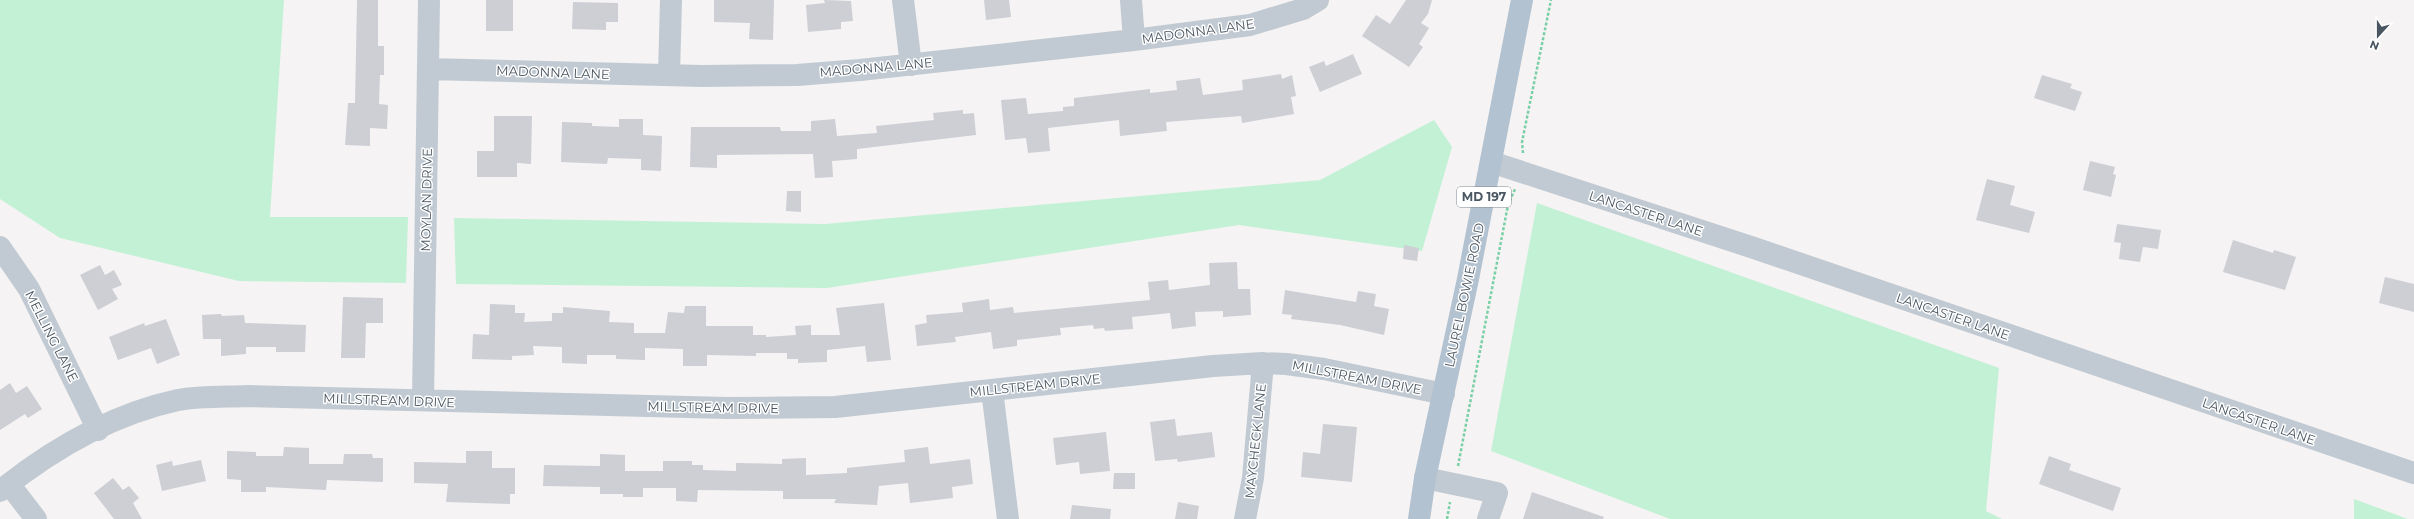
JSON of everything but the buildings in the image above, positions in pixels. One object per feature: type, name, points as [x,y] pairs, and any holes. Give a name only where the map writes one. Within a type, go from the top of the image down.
[{"type":"main road","name":"LAUREL BOWIE ROAD","points":[[1419,519],[1425,478],[1444,394],[1522,0]]},
{"type":"street","name":"MOYLAN DRIVE","points":[[423,400],[429,0]]},
{"type":"street","points":[[669,74],[671,0]]},
{"type":"street","points":[[903,0],[911,65]]},
{"type":"street","points":[[1131,0],[1134,40]]},
{"type":"street","name":"MADONNA LANE","points":[[428,69],[796,75],[911,65],[1134,40],[1250,25],[1303,9],[1318,0]]},
{"type":"street","name":"LANCASTER LANE","points":[[1491,162],[1754,248],[2414,473]]},
{"type":"street","name":"MELLING LANE","points":[[0,247],[29,288],[98,430]]},
{"type":"street","name":"MILLSTREAM DRIVE","points":[[4,488],[69,444],[98,430],[152,407],[199,398],[248,396],[778,408],[835,407],[1213,366],[1263,363],[1324,369],[1444,394]]},
{"type":"street","name":"MAYCHECK LANE","points":[[1245,519],[1253,478],[1263,363]]},
{"type":"street","points":[[992,390],[1008,519]]},
{"type":"street","points":[[1425,478],[1497,493],[1488,519]]},
{"type":"street","points":[[4,488],[36,519]]},
{"type":"path","points":[[1447,519],[1508,205],[1513,197],[1524,152],[1522,142],[1551,0]]},
{"type":"green space","points":[[0,0],[284,0],[270,217],[408,217],[406,283],[239,281],[60,238],[0,199]]},
{"type":"green space","points":[[1434,120],[1452,147],[1422,251],[1239,225],[827,288],[456,284],[454,218],[825,224],[1320,180]]},
{"type":"green space","points":[[1537,203],[1999,368],[1986,511],[2002,519],[1670,519],[1491,451]]},
{"type":"green space","points":[[2354,499],[2408,519],[2354,519]]}]
